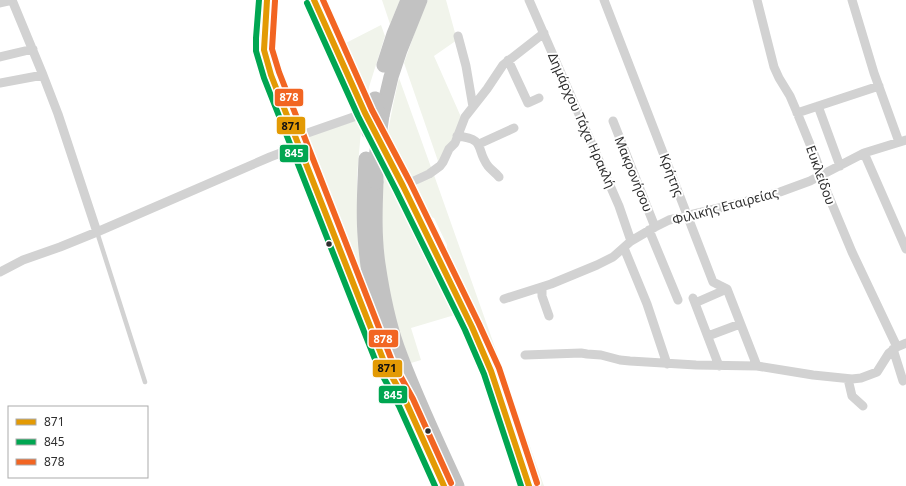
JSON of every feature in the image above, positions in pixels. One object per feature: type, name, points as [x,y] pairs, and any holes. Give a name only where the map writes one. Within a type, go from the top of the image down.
[{"type":"highway","points":[[408,0],[386,60],[375,99],[366,159],[364,214],[365,235],[368,265],[386,349],[406,402],[444,486]]},
{"type":"highway","points":[[420,0],[404,37],[391,77],[382,115],[376,158],[376,235],[378,263],[396,345],[416,397],[457,486]]},
{"type":"highway","points":[[298,142],[385,364],[406,402]]},
{"type":"highway","points":[[403,186],[472,327],[491,371],[529,486]]},
{"type":"main road","points":[[267,0],[264,39],[266,56],[280,100],[298,142]]},
{"type":"main road","points":[[314,0],[365,114],[403,186]]},
{"type":"street","points":[[0,2],[11,0],[33,49],[58,114],[97,232]]},
{"type":"street","name":"Δημάρχου Τάχα Ηρακλή","points":[[529,0],[619,206],[631,241]]},
{"type":"street","name":"Κρήτης","points":[[604,0],[713,282],[727,289]]},
{"type":"street","name":"Ευκλείδου","points":[[757,0],[774,67],[798,113],[822,175],[824,185],[895,348],[903,381]]},
{"type":"street","points":[[852,0],[879,86],[903,141]]},
{"type":"street","points":[[403,186],[429,174],[440,166],[449,149],[455,143],[465,117],[487,89],[503,65],[544,33]]},
{"type":"street","points":[[458,36],[466,66],[473,107]]},
{"type":"street","points":[[0,57],[33,49]]},
{"type":"street","points":[[508,60],[528,103],[539,98]]},
{"type":"street","points":[[0,83],[43,75]]},
{"type":"street","points":[[798,113],[879,86]]},
{"type":"street","points":[[818,106],[840,166]]},
{"type":"street","points":[[0,272],[23,260],[97,232],[270,157],[298,142],[365,114]]},
{"type":"street","name":"Μακρονήσου","points":[[612,121],[678,300]]},
{"type":"street","points":[[479,144],[514,128]]},
{"type":"street","points":[[457,136],[469,138],[479,144],[488,166],[499,177]]},
{"type":"street","name":"Φιλικής Εταιρείας","points":[[504,299],[542,287],[597,265],[613,257],[631,241],[670,220],[780,192],[810,181],[864,153],[903,141]]},
{"type":"street","points":[[864,153],[906,249]]},
{"type":"street","points":[[624,248],[647,304],[668,364]]},
{"type":"street","points":[[542,287],[542,296],[549,316]]},
{"type":"street","points":[[719,366],[694,301],[727,289],[757,366]]},
{"type":"street","points":[[708,336],[740,324]]},
{"type":"street","points":[[525,355],[581,353],[601,355],[620,360],[668,364],[757,366],[848,379],[861,378],[877,372],[889,353],[895,348],[906,343]]},
{"type":"street","points":[[848,379],[852,396],[863,406]]},
{"type":"lane","points":[[97,232],[145,382]]},
{"type":"shaded area","points":[[382,0],[400,0],[390,24]]},
{"type":"shaded area","points":[[428,0],[446,0],[457,40],[434,56],[461,117],[451,143],[439,164],[404,63]]},
{"type":"shaded area","points":[[381,25],[385,36],[366,101],[338,47]]},
{"type":"shaded area","points":[[399,78],[432,170],[409,180],[387,137]]},
{"type":"shaded area","points":[[362,119],[357,176],[357,226],[368,308],[303,138],[307,135]]},
{"type":"shaded area","points":[[385,161],[458,314],[411,328],[421,360],[411,363],[394,313],[384,259],[382,210]]},
{"type":"shaded area","points":[[434,175],[544,486],[540,486],[514,404],[491,342],[447,256],[447,245],[434,218],[426,215],[413,188]]},
{"type":"transit line","name":"845","points":[[259,0],[256,51],[264,78],[378,367],[399,406],[435,486]]},
{"type":"transit line","name":"871","points":[[267,0],[264,50],[271,75],[385,364],[406,402],[444,486]]},
{"type":"transit line","name":"871","points":[[314,0],[365,113],[403,186],[472,327],[491,371],[529,486]]},
{"type":"transit line","name":"878","points":[[323,0],[372,110],[410,182],[499,368],[537,483]]},
{"type":"transit line","name":"878","points":[[275,1],[272,49],[279,72],[392,361],[413,399],[451,483]]},
{"type":"transit line","name":"845","points":[[307,3],[358,116],[465,330],[484,374],[521,486]]}]
